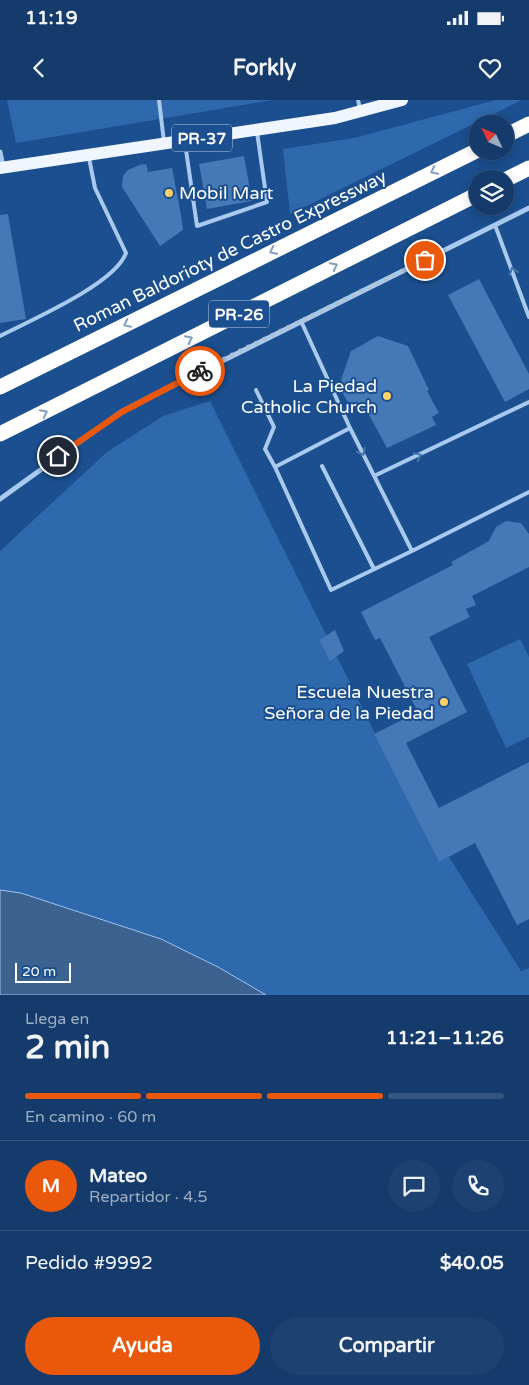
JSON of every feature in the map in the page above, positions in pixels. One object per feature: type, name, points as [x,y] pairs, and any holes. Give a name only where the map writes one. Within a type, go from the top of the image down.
[{"type":"highway","points":[[514,132],[529,124]]},
{"type":"highway","name":"Roman Baldorioty de Castro Expressway","points":[[0,387],[469,154]]},
{"type":"highway","points":[[514,176],[529,168]]},
{"type":"highway","name":"PR-26","points":[[0,434],[469,199]]},
{"type":"main road","name":"PR-37","points":[[2,168],[335,118],[359,106],[402,100]]},
{"type":"street","points":[[0,152],[2,168]]},
{"type":"street","points":[[0,499],[122,412],[529,208]]},
{"type":"lane","points":[[159,100],[165,144]]},
{"type":"lane","points":[[185,141],[197,226],[267,202],[256,130]]},
{"type":"lane","points":[[0,336],[99,283],[123,262],[126,253],[94,188],[89,156]]},
{"type":"lane","points":[[495,225],[529,317]]},
{"type":"lane","points":[[302,321],[350,428],[412,551]]},
{"type":"lane","points":[[256,390],[274,427],[265,449],[331,590],[529,492]]},
{"type":"lane","points":[[374,476],[529,402]]},
{"type":"lane","points":[[275,467],[350,428]]},
{"type":"lane","points":[[322,466],[374,569]]},
{"type":"shaded area","points":[[7,100],[272,100],[16,143]]},
{"type":"shaded area","points":[[496,100],[522,100],[491,115],[469,115],[469,126],[290,214],[283,149],[354,138]]},
{"type":"shaded area","points":[[210,401],[439,862],[449,857],[521,971],[529,968],[529,995],[266,995],[218,967],[161,939],[21,893],[0,890],[0,551],[107,452],[163,416]]},
{"type":"shaded area","points":[[520,639],[529,657],[529,737],[506,748],[467,664]]},
{"type":"shaded area","points":[[0,890],[21,893],[161,939],[218,967],[266,995],[0,995]]},
{"type":"building","points":[[244,156],[252,201],[207,209],[199,164]]},
{"type":"building","points":[[146,164],[148,172],[172,168],[181,215],[183,230],[160,246],[122,187],[123,176],[128,170]]},
{"type":"building","points":[[8,214],[26,319],[0,323],[0,215]]},
{"type":"building","points":[[479,279],[529,374],[529,389],[505,402],[448,295]]},
{"type":"building","name":"La Piedad Catholic Church","points":[[378,336],[408,346],[429,390],[427,391],[439,413],[432,417],[436,425],[387,448],[368,413],[355,408],[347,401],[341,390],[343,385],[341,380],[351,351]]},
{"type":"building","points":[[506,521],[521,523],[529,534],[529,567],[472,596],[476,605],[466,609],[470,617],[429,637],[467,712],[406,743],[439,808],[529,762],[529,919],[517,925],[475,843],[439,862],[374,734],[418,712],[380,638],[375,640],[361,612],[453,565],[451,562],[489,541],[496,527]]},
{"type":"building","points":[[335,630],[344,651],[330,661],[319,640]]},
{"type":"way so far","points":[[200,371],[425,260]]},
{"type":"place","name":"Mobil Mart","points":[[169,193]]},
{"type":"place","name":"La Piedad Catholic Church","points":[[387,396]]},
{"type":"place","name":"Escuela Nuestra Señora de la Piedad","points":[[444,702]]},
{"type":"route","points":[[58,456],[122,412],[200,371]]}]
